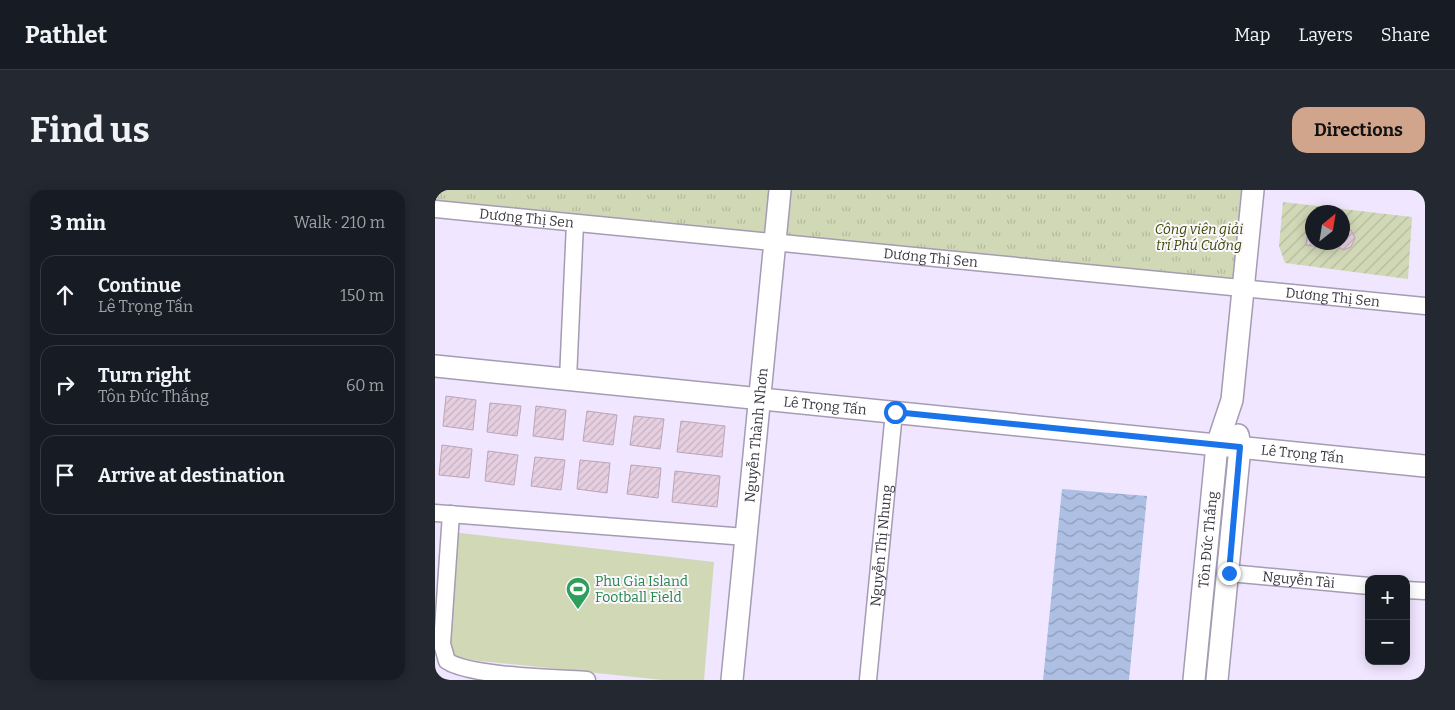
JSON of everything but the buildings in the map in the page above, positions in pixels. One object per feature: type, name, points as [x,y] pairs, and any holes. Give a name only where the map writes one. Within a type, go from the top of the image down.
[{"type":"street","name":"Nguyễn Thành Nhơn","points":[[732,680],[780,190]]},
{"type":"street","name":"Tôn Đức Thắng","points":[[1194,680],[1217,445],[1232,400],[1253,190]]},
{"type":"street","name":"Dương Thị Sen","points":[[435,209],[1425,306]]},
{"type":"street","points":[[568,379],[575,223]]},
{"type":"street","name":"Lê Trọng Tấn","points":[[435,366],[1425,466]]},
{"type":"street","name":"Tôn Đức Thắng","points":[[1217,680],[1240,447],[1232,400]]},
{"type":"street","name":"Nguyễn Thị Nhung","points":[[868,680],[895,412]]},
{"type":"street","points":[[587,680],[492,672],[460,667],[447,662],[442,644],[443,513],[746,537]]},
{"type":"street","name":"Nguyễn Tài","points":[[1229,573],[1365,586]]},
{"type":"street","points":[[1410,590],[1425,591]]},
{"type":"green space","name":"Công viên giải trí Phú Cường","points":[[435,190],[1253,190],[1243,289],[435,209]]},
{"type":"green space","points":[[1283,202],[1309,205],[1305,205],[1305,250],[1350,250],[1350,210],[1412,217],[1408,279],[1285,263],[1279,246]]},
{"type":"green space","name":"Phu Gia Island Football Field","points":[[452,532],[714,562],[704,680],[663,680],[442,657]]},
{"type":"water","points":[[1062,489],[1147,496],[1129,680],[1043,680]]},
{"type":"place","name":"Phu Gia Island Football Field","points":[[578,610]]},
{"type":"route","points":[[895,412],[1240,447],[1229,573]]}]
